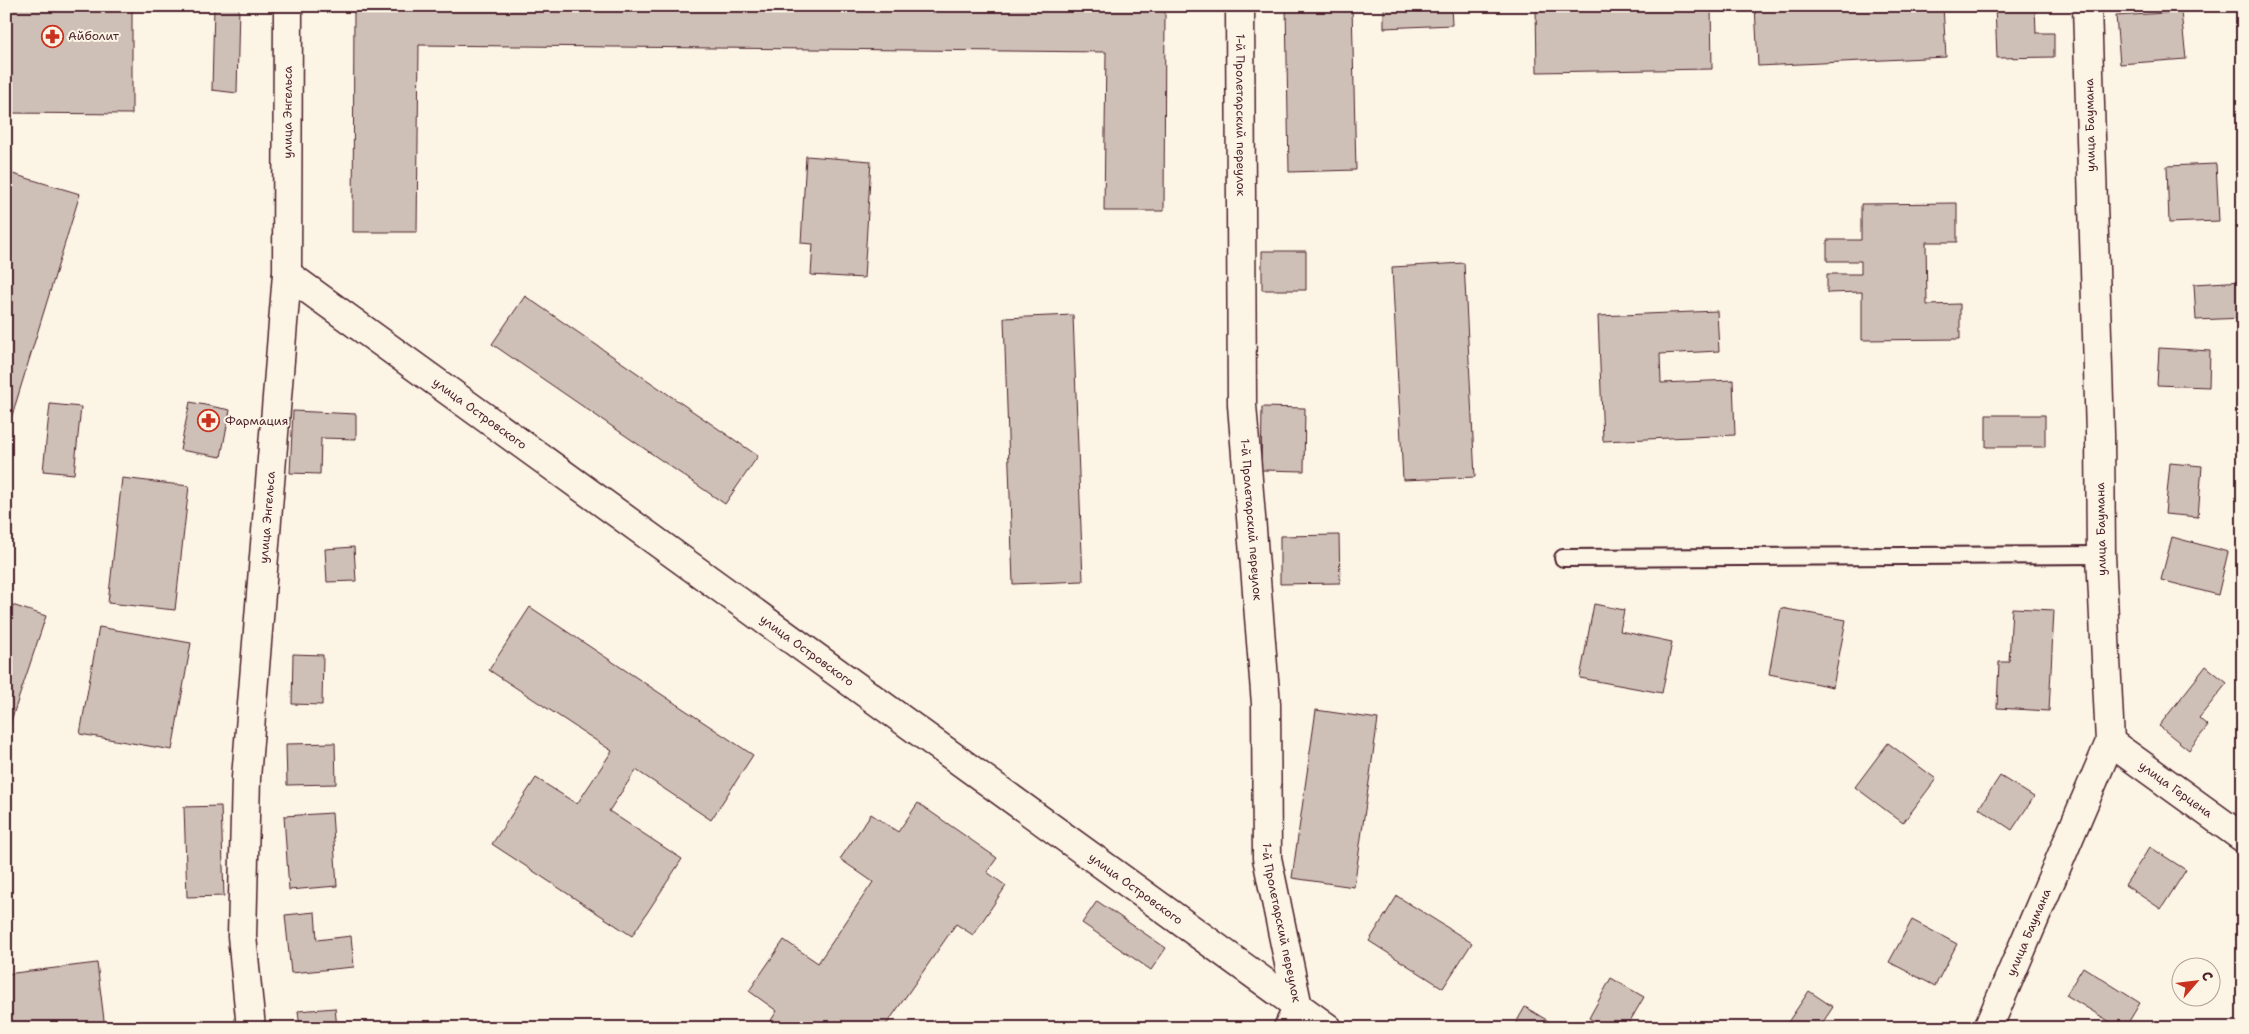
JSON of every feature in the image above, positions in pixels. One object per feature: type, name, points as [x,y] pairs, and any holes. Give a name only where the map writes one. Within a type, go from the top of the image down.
[{"type":"street","name":"улица Энгельса","points":[[251,1028],[242,936],[246,778],[287,274],[288,6]]},
{"type":"street","name":"1-й Пролетарский переулок","points":[[1240,6],[1242,405],[1266,704],[1267,858],[1293,1018]]},
{"type":"street","name":"улица Баумана","points":[[1988,1028],[2110,742],[2101,555],[2100,434],[2087,6]]},
{"type":"street","name":"улица Островского","points":[[287,274],[1293,1018],[1328,1028]]},
{"type":"street","name":"улица Герцена","points":[[2110,742],[2243,838]]},
{"type":"lane","points":[[1563,558],[2101,555]]},
{"type":"building","points":[[6,6],[132,6],[132,114],[6,113]]},
{"type":"building","points":[[214,6],[239,6],[237,93],[212,90]]},
{"type":"building","points":[[354,6],[1165,6],[1164,211],[1104,211],[1106,52],[419,45],[417,232],[353,232]]},
{"type":"building","points":[[1286,6],[1352,6],[1356,170],[1289,172]]},
{"type":"building","points":[[1384,6],[1451,6],[1452,25],[1384,28]]},
{"type":"building","points":[[1536,6],[1711,6],[1712,69],[1537,72]]},
{"type":"building","points":[[1755,6],[1943,6],[1946,57],[1758,66]]},
{"type":"building","points":[[1995,6],[2035,6],[2036,33],[2054,33],[2054,57],[1997,58]]},
{"type":"building","points":[[2181,12],[2186,59],[2120,64],[2116,16]]},
{"type":"building","points":[[806,156],[871,161],[864,278],[811,275],[813,244],[801,243]]},
{"type":"building","points":[[2216,164],[2219,221],[2169,223],[2167,166]]},
{"type":"building","points":[[6,172],[80,194],[6,435]]},
{"type":"building","points":[[1957,203],[1957,242],[1926,242],[1927,305],[1960,304],[1960,339],[1862,340],[1862,292],[1827,293],[1827,274],[1861,274],[1861,261],[1827,261],[1827,240],[1861,240],[1861,204]]},
{"type":"building","points":[[1262,251],[1306,251],[1306,290],[1262,290]]},
{"type":"building","points":[[1464,263],[1475,477],[1403,480],[1392,267]]},
{"type":"building","points":[[2243,281],[2243,318],[2196,320],[2194,284]]},
{"type":"building","points":[[525,296],[758,456],[725,504],[492,344]]},
{"type":"building","points":[[1717,311],[1719,351],[1660,354],[1661,383],[1733,380],[1735,435],[1603,441],[1598,316]]},
{"type":"building","points":[[1073,315],[1083,581],[1013,584],[1004,318]]},
{"type":"building","points":[[2159,348],[2210,351],[2209,387],[2157,385]]},
{"type":"building","points":[[190,402],[230,410],[221,457],[180,450]]},
{"type":"building","points":[[50,404],[81,407],[74,474],[43,471]]},
{"type":"building","points":[[1262,407],[1305,408],[1304,471],[1261,470]]},
{"type":"building","points":[[293,411],[356,414],[356,439],[321,438],[320,474],[290,473]]},
{"type":"building","points":[[1986,415],[2045,415],[2045,447],[1986,447]]},
{"type":"building","points":[[2170,463],[2202,466],[2198,517],[2165,514]]},
{"type":"building","points":[[122,478],[189,486],[175,610],[108,603]]},
{"type":"building","points":[[1339,535],[1340,583],[1280,584],[1280,536]]},
{"type":"building","points":[[2172,537],[2228,552],[2218,595],[2161,580]]},
{"type":"building","points":[[354,547],[356,581],[327,582],[325,549]]},
{"type":"building","points":[[6,603],[46,616],[8,730],[6,730]]},
{"type":"building","points":[[1594,604],[1624,610],[1620,631],[1672,642],[1662,693],[1580,678]]},
{"type":"building","points":[[530,607],[753,755],[711,820],[636,770],[609,811],[682,859],[632,936],[492,844],[536,778],[577,804],[612,751],[489,670]]},
{"type":"building","points":[[1781,608],[1846,620],[1833,687],[1769,674]]},
{"type":"building","points":[[2012,608],[2054,610],[2049,711],[1997,708],[1999,662],[2009,662]]},
{"type":"building","points":[[99,627],[191,643],[172,750],[80,734]]},
{"type":"building","points":[[293,654],[323,655],[322,705],[292,704]]},
{"type":"building","points":[[2206,666],[2227,683],[2199,718],[2208,726],[2189,750],[2159,726]]},
{"type":"building","points":[[1316,710],[1378,719],[1354,887],[1292,878]]},
{"type":"building","points":[[335,743],[336,784],[287,785],[286,744]]},
{"type":"building","points":[[1888,743],[1936,779],[1903,823],[1855,787]]},
{"type":"building","points":[[2000,776],[2034,797],[2012,830],[1979,808]]},
{"type":"building","points":[[918,803],[997,858],[987,872],[1006,886],[973,935],[956,924],[884,1028],[766,1028],[777,1011],[749,991],[784,940],[818,963],[873,882],[840,859],[871,814],[898,832]]},
{"type":"building","points":[[221,806],[224,896],[187,897],[184,807]]},
{"type":"building","points":[[332,813],[337,886],[289,890],[284,816]]},
{"type":"building","points":[[2150,847],[2186,870],[2161,909],[2125,885]]},
{"type":"building","points":[[1397,896],[1472,943],[1443,988],[1369,941]]},
{"type":"building","points":[[1097,901],[1166,948],[1151,970],[1082,923]]},
{"type":"building","points":[[315,912],[317,940],[351,936],[354,967],[291,973],[285,915]]},
{"type":"building","points":[[1912,920],[1957,944],[1935,986],[1889,962]]},
{"type":"building","points":[[97,963],[105,1028],[6,1028],[6,974]]},
{"type":"building","points":[[2083,967],[2140,1003],[2125,1028],[2120,1028],[2066,995]]},
{"type":"building","points":[[1611,978],[1644,997],[1626,1028],[1605,1028],[1589,1018]]},
{"type":"building","points":[[1809,991],[1833,1007],[1819,1028],[1784,1028]]},
{"type":"building","points":[[1525,1007],[1560,1028],[1513,1028]]},
{"type":"building","points":[[335,1008],[337,1028],[300,1028],[298,1011]]},
{"type":"place","name":"Айболит","points":[[52,36]]},
{"type":"place","name":"Фармация","points":[[209,421]]}]
